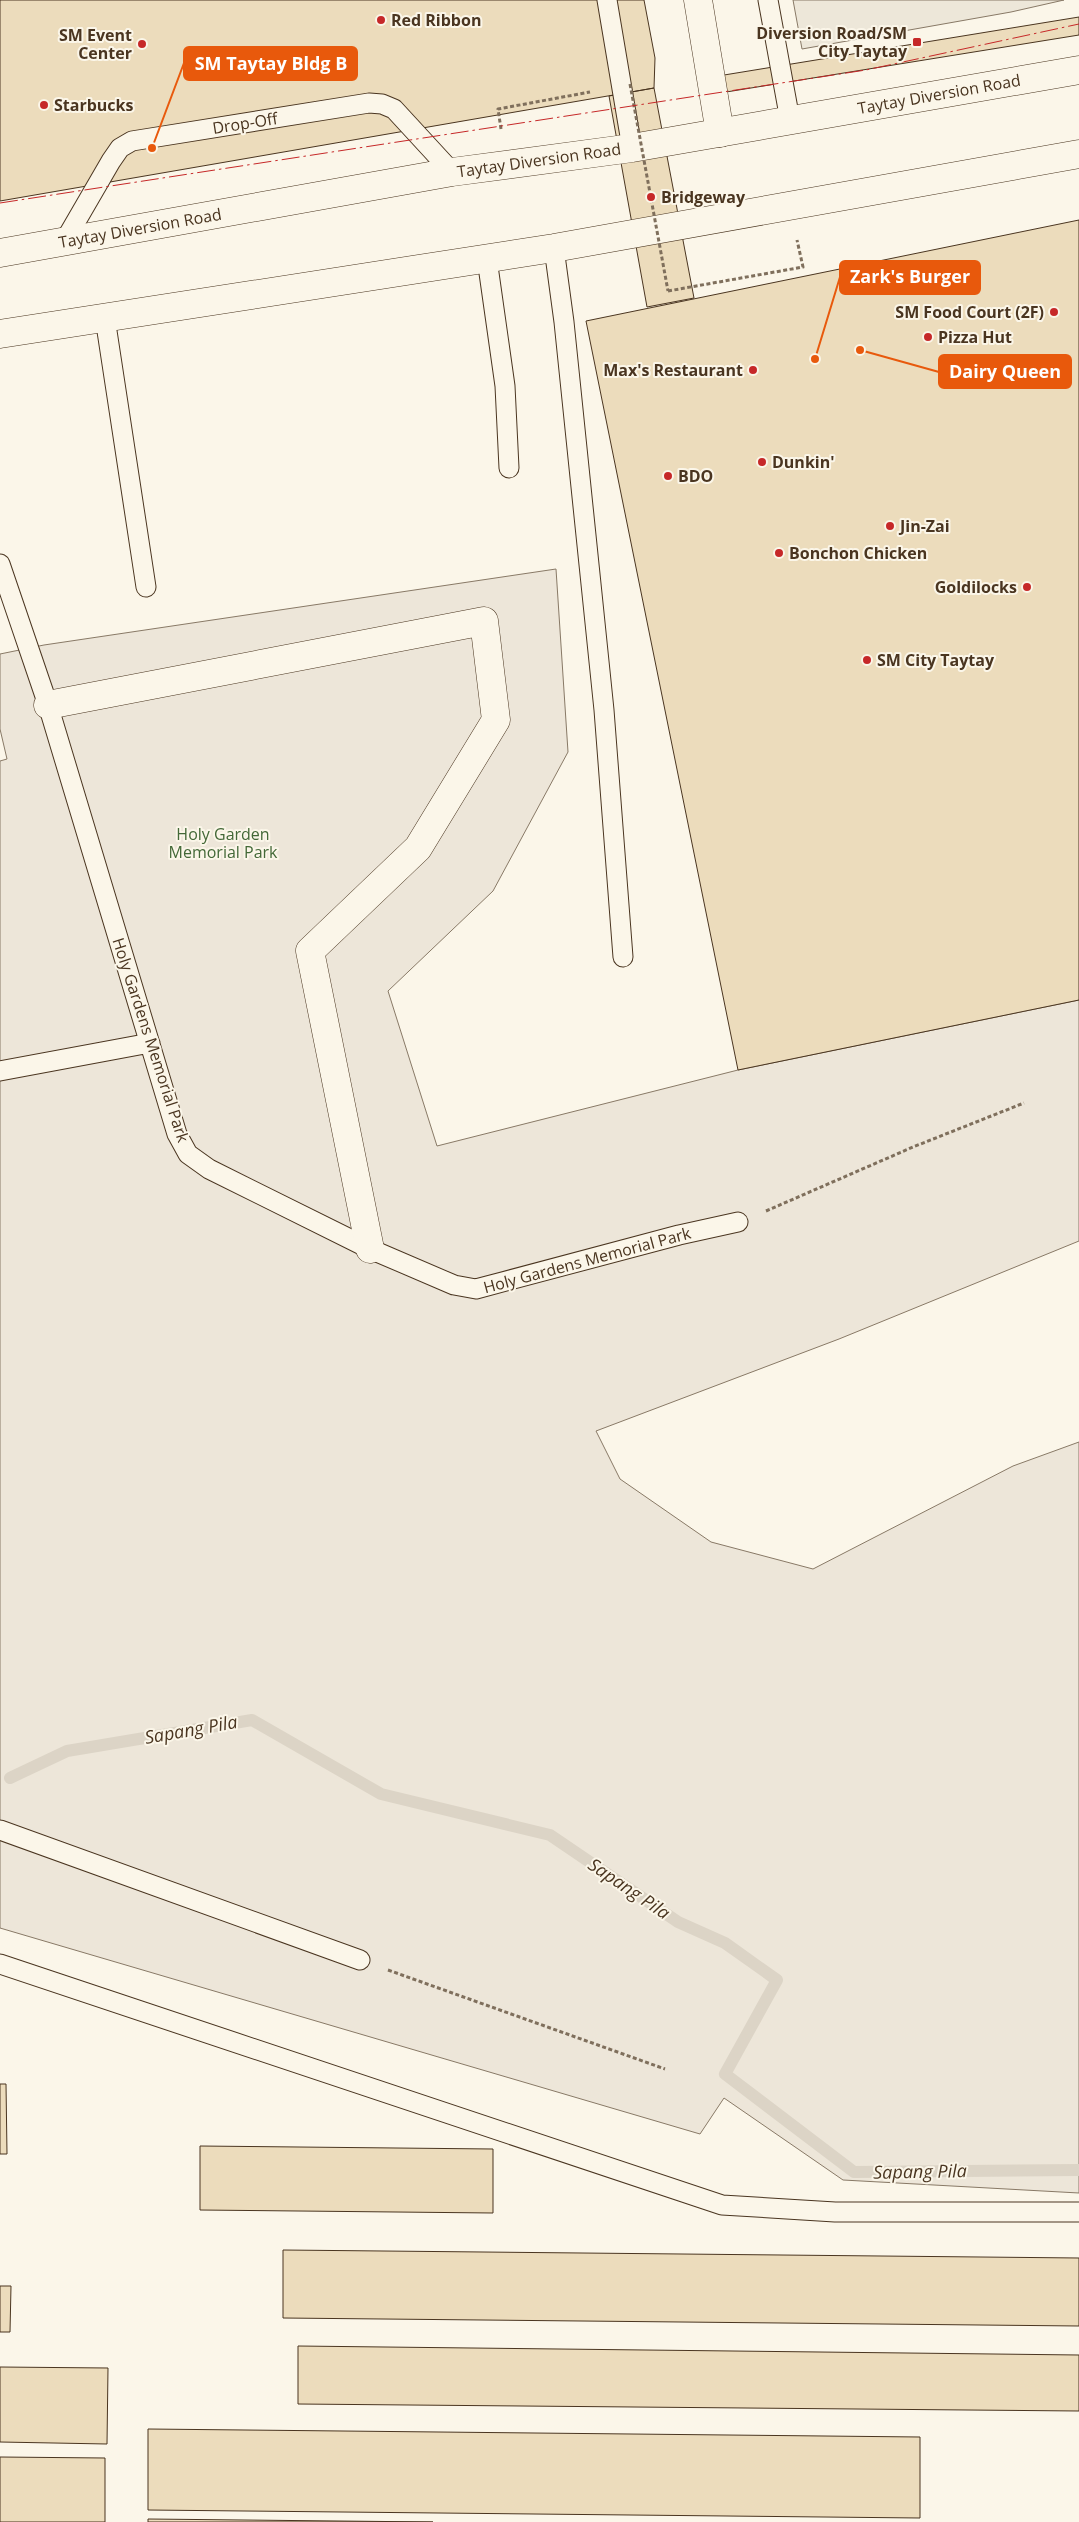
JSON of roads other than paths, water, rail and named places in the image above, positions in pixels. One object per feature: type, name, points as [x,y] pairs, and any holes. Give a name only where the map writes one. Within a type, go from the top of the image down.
[{"type":"main road","points":[[698,0],[720,133]]},
{"type":"main road","name":"Taytay Diversion Road","points":[[0,253],[452,172],[632,148],[1079,70]]},
{"type":"main road","points":[[0,334],[554,248],[1079,154]]},
{"type":"main road","points":[[48,705],[484,621],[496,720],[418,848],[310,951],[370,1249]]},
{"type":"lane","points":[[607,0],[632,148]]},
{"type":"lane","points":[[768,0],[790,120]]},
{"type":"lane","name":"Drop-Off","points":[[64,242],[111,161],[120,148],[132,141],[369,103],[382,104],[394,109],[452,172]]},
{"type":"lane","points":[[554,248],[564,322],[604,710],[623,957]]},
{"type":"lane","points":[[486,259],[505,386],[510,468]]},
{"type":"lane","points":[[105,318],[146,587]]},
{"type":"lane","name":"Holy Gardens Memorial Park","points":[[0,564],[48,705],[177,1134],[188,1154],[209,1169],[370,1249],[454,1285],[476,1289],[679,1235],[738,1222]]},
{"type":"lane","points":[[0,1071],[150,1042]]},
{"type":"lane","points":[[0,1830],[360,1960]]},
{"type":"lane","points":[[0,1964],[722,2205],[835,2212],[1079,2212]]},
{"type":"waterway","name":"Sapang Pila","points":[[10,1778],[67,1751],[252,1720],[381,1794],[550,1835],[678,1922],[725,1943],[777,1980],[725,2074],[854,2172],[1079,2170]]},
{"type":"place","name":"Red Ribbon","points":[[381,20]]},
{"type":"place","name":"Diversion Road/SM City Taytay","points":[[917,42]]},
{"type":"place","name":"SM Event Center","points":[[142,44]]},
{"type":"place","name":"Starbucks","points":[[44,105]]},
{"type":"place","name":"SM Taytay Bldg B","points":[[152,148]]},
{"type":"place","name":"Bridgeway","points":[[651,197]]},
{"type":"place","name":"SM Food Court (2F)","points":[[1054,312]]},
{"type":"place","name":"Pizza Hut","points":[[928,337]]},
{"type":"place","name":"Dairy Queen","points":[[860,350]]},
{"type":"place","name":"Zark's Burger","points":[[815,359]]},
{"type":"place","name":"Max's Restaurant","points":[[753,370]]},
{"type":"place","name":"Dunkin'","points":[[762,462]]},
{"type":"place","name":"BDO","points":[[668,476]]},
{"type":"place","name":"Jin-Zai","points":[[890,526]]},
{"type":"place","name":"Bonchon Chicken","points":[[779,553]]},
{"type":"place","name":"Goldilocks","points":[[1027,587]]},
{"type":"place","name":"SM City Taytay","points":[[867,660]]},
{"type":"park label","name":"Holy Garden Memorial Park","points":[[223,843]]}]
